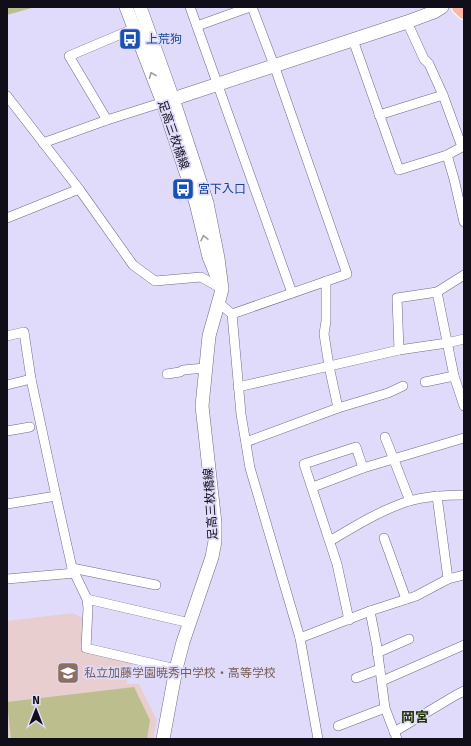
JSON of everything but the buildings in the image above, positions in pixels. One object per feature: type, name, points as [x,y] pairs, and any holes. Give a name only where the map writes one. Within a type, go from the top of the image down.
[{"type":"main road","name":"足高三枚橋線","points":[[126,7],[133,29],[168,101]]},
{"type":"main road","name":"足高三枚橋線","points":[[140,7],[168,101],[207,202],[218,258],[222,288],[210,332],[202,406],[215,523],[215,541],[212,557],[183,642],[176,668],[163,739]]},
{"type":"main road","points":[[168,101],[407,22],[434,12],[442,7]]},
{"type":"main road","points":[[459,7],[464,12]]},
{"type":"street","points":[[190,7],[292,293]]},
{"type":"street","points":[[197,26],[251,7],[274,65],[348,274],[232,314]]},
{"type":"street","points":[[353,40],[399,170],[447,155],[462,147],[443,95],[407,22]]},
{"type":"street","points":[[107,120],[70,56],[133,29]]},
{"type":"street","points":[[380,115],[443,95]]},
{"type":"street","points":[[7,96],[79,189],[133,265],[155,281],[202,277],[222,288]]},
{"type":"street","points":[[43,143],[107,120],[168,101]]},
{"type":"street","points":[[447,155],[464,222]]},
{"type":"street","points":[[7,218],[79,189]]},
{"type":"street","points":[[399,350],[397,298],[437,292],[464,275]]},
{"type":"street","points":[[326,281],[326,321],[324,334],[338,408]]},
{"type":"street","points":[[437,292],[454,376],[461,384],[464,406]]},
{"type":"street","points":[[218,303],[232,314],[241,414],[250,468],[300,638],[318,739]]},
{"type":"street","points":[[7,336],[24,332],[31,379],[56,496],[74,570],[87,599],[86,648],[176,668]]},
{"type":"street","points":[[238,387],[399,350],[447,344],[464,339]]},
{"type":"street","points":[[167,374],[180,372],[183,370],[205,368]]},
{"type":"street","points":[[424,382],[454,376]]},
{"type":"street","points":[[7,385],[31,379]]},
{"type":"street","points":[[246,442],[338,408],[388,393],[403,386]]},
{"type":"street","points":[[7,431],[30,427]]},
{"type":"street","points":[[385,437],[410,501]]},
{"type":"street","points":[[313,487],[363,468],[464,438]]},
{"type":"street","points":[[349,620],[337,564],[313,487],[304,464],[356,447],[363,468]]},
{"type":"street","points":[[330,541],[382,511],[410,501],[437,496],[464,495]]},
{"type":"street","points":[[7,504],[56,496]]},
{"type":"street","points":[[437,496],[448,579]]},
{"type":"street","points":[[384,538],[406,599]]},
{"type":"street","points":[[7,579],[74,570],[156,585]]},
{"type":"street","points":[[300,638],[370,611],[416,596],[448,579],[464,575]]},
{"type":"street","points":[[87,599],[190,623]]},
{"type":"street","points":[[370,611],[385,708],[395,735],[456,695],[464,692]]},
{"type":"street","points":[[377,653],[409,640]]},
{"type":"street","points":[[382,681],[464,645]]},
{"type":"street","points":[[356,678],[380,669]]},
{"type":"street","points":[[338,726],[385,708]]},
{"type":"shaded area","name":"私立加藤学園暁秀中学校・高等学校","points":[[73,613],[83,618],[82,651],[133,662],[126,684],[139,684],[157,720],[153,739],[7,739],[7,621]]},
{"type":"green space","points":[[7,7],[35,7],[7,15]]},
{"type":"green space","points":[[134,687],[150,720],[147,739],[11,739],[7,702]]},
{"type":"place","name":"上荒狗","points":[[130,39]]},
{"type":"place","name":"宮下入口","points":[[183,189]]},
{"type":"place","name":"私立加藤学園暁秀中学校・高等学校","points":[[68,673]]},
{"type":"district","name":"岡宮","points":[[415,717]]}]
